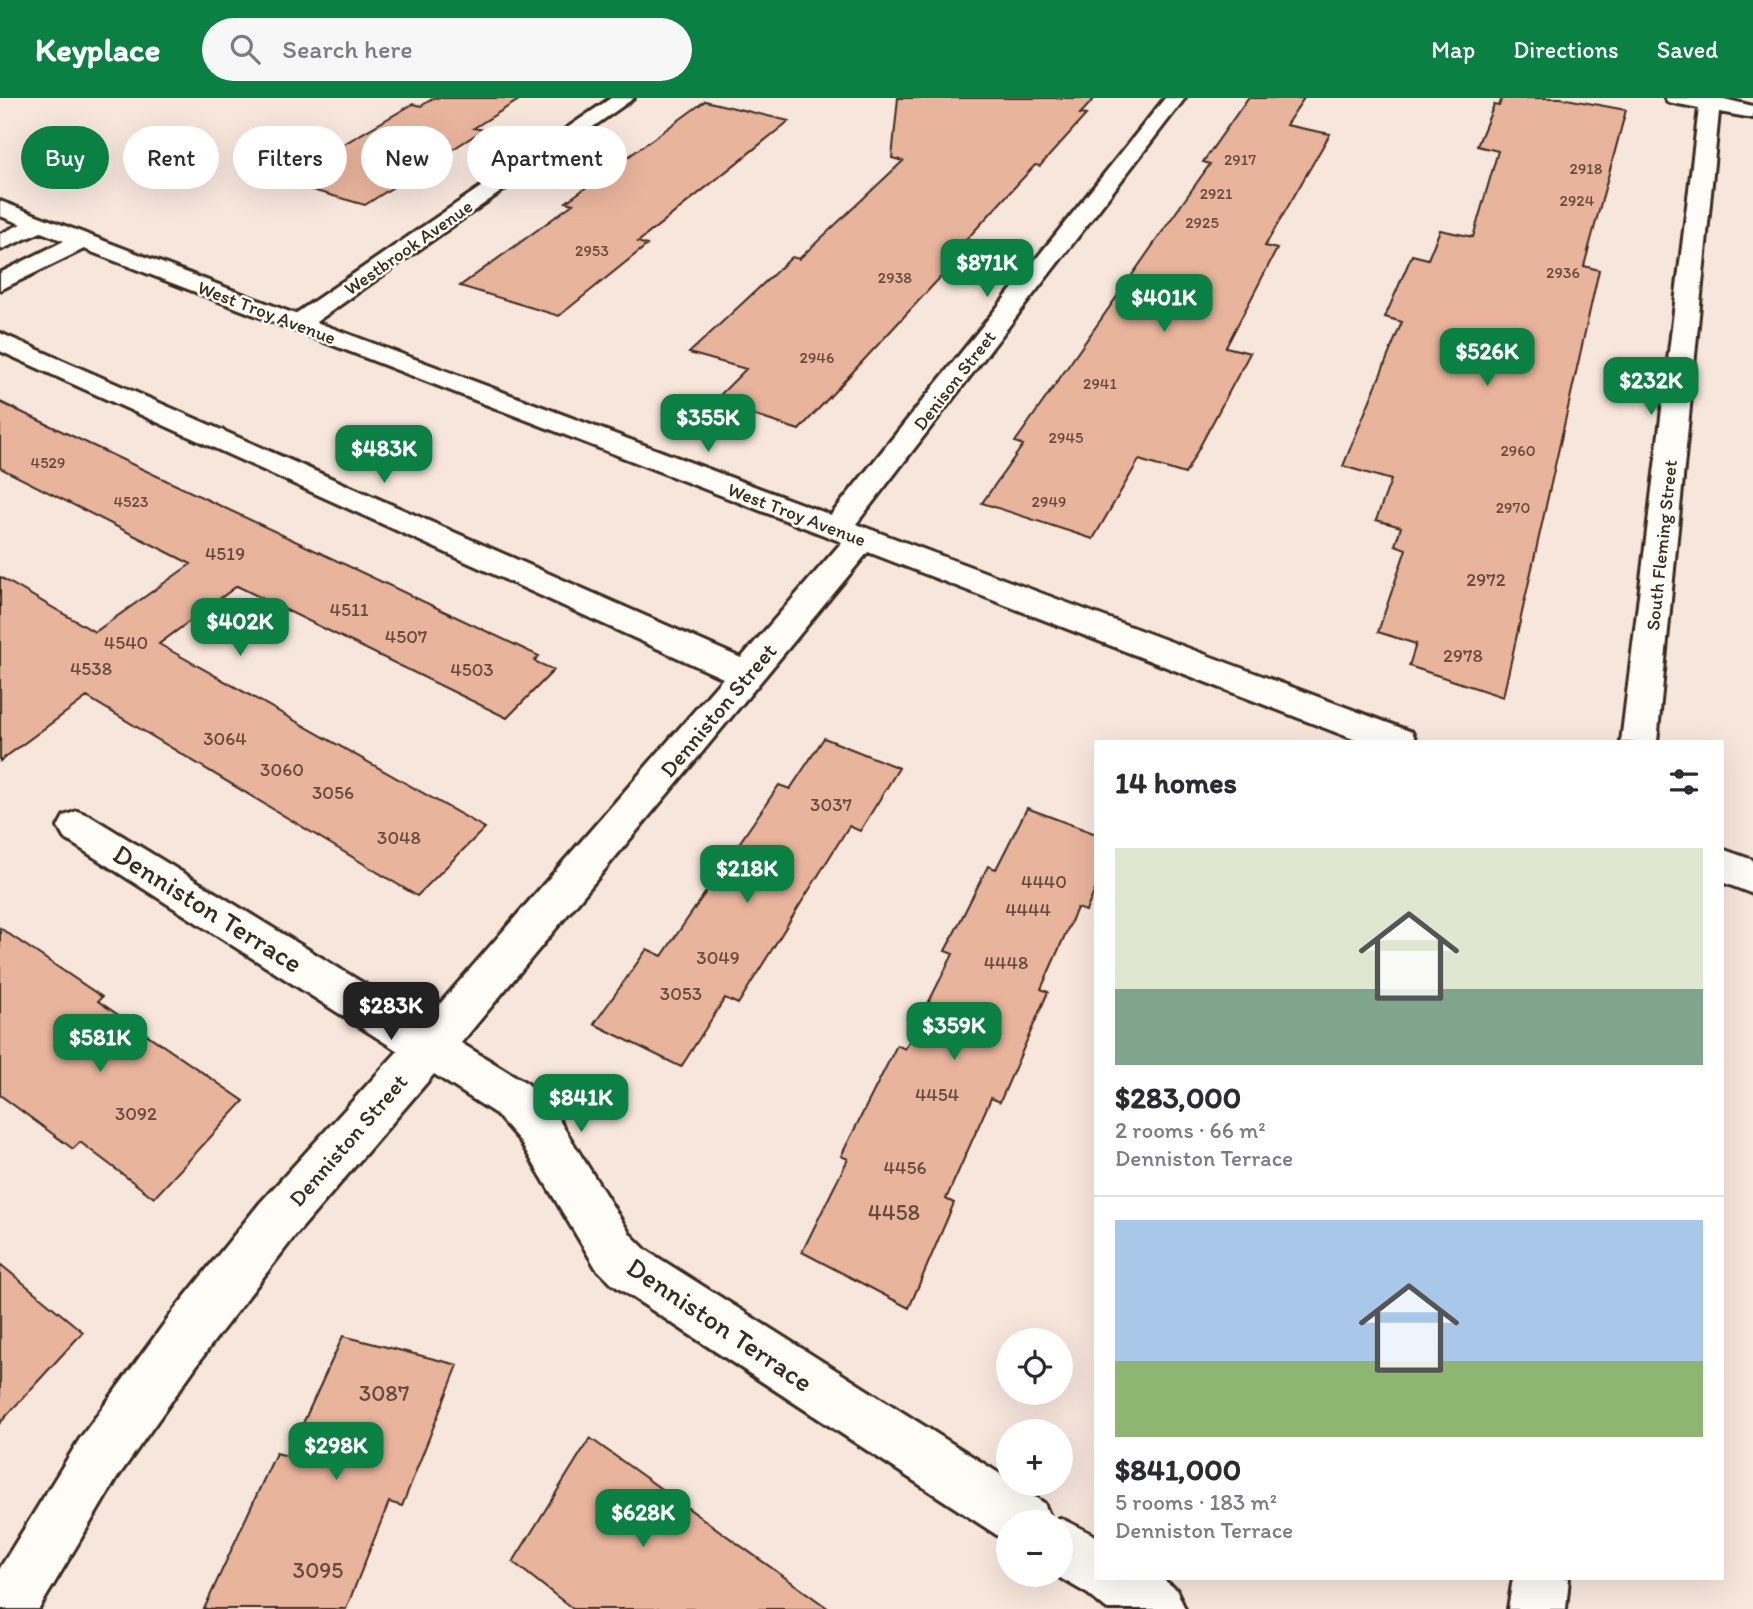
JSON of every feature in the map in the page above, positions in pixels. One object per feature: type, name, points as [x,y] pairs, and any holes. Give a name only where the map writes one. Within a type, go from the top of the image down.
[{"type":"street","name":"Westbrook Avenue","points":[[297,324],[624,98]]},
{"type":"street","name":"Denison Street","points":[[849,534],[1175,98]]},
{"type":"street","points":[[1675,98],[1710,101],[1753,112]]},
{"type":"street","name":"South Fleming Street","points":[[1639,740],[1710,101]]},
{"type":"street","name":"West Troy Avenue","points":[[0,208],[297,324],[1394,740]]},
{"type":"street","points":[[0,243],[41,223]]},
{"type":"street","points":[[0,283],[83,240]]},
{"type":"street","points":[[0,341],[748,675]]},
{"type":"street","name":"Denniston Street","points":[[7,1609],[98,1459],[193,1327],[312,1180],[430,1047],[748,675],[849,534]]},
{"type":"street","name":"Denniston Terrace","points":[[77,827],[512,1099],[528,1116],[613,1251],[629,1267],[1006,1510]]},
{"type":"street","points":[[1724,866],[1753,877]]},
{"type":"street","points":[[1073,1554],[1094,1568]]},
{"type":"street","points":[[1113,1580],[1156,1609]]},
{"type":"street","points":[[1537,1609],[1541,1580]]},
{"type":"building","points":[[434,98],[522,98],[477,126],[467,126],[467,140],[453,149],[453,126],[375,126],[413,104],[421,106]]},
{"type":"building","points":[[898,98],[1095,98],[1080,114],[1086,115],[1040,166],[1035,165],[966,240],[973,242],[799,430],[713,402],[746,369],[689,353],[792,257],[799,259],[903,161],[892,158]]},
{"type":"building","points":[[1248,98],[1304,98],[1286,125],[1330,134],[1265,246],[1277,249],[1226,347],[1250,353],[1185,474],[1139,460],[1093,539],[982,503],[1023,445],[1015,442],[1210,164],[1203,162]]},
{"type":"building","points":[[1502,98],[1561,98],[1626,110],[1584,266],[1599,270],[1503,697],[1409,666],[1416,644],[1378,632],[1406,549],[1395,545],[1401,527],[1376,520],[1391,480],[1343,466],[1402,322],[1385,317],[1412,255],[1428,259],[1440,230],[1473,237],[1498,151],[1477,146],[1494,105],[1499,106]]},
{"type":"building","points":[[705,101],[789,121],[638,242],[647,245],[559,316],[460,286],[573,204],[566,202],[584,189],[627,189],[627,158]]},
{"type":"building","points":[[361,134],[361,189],[390,189],[365,205],[308,189],[347,189],[347,142]]},
{"type":"building","points":[[0,402],[539,656],[534,661],[554,670],[507,718],[237,586],[159,644],[485,828],[417,896],[87,697],[0,761],[0,577],[95,632],[191,564],[0,468]]},
{"type":"building","points":[[824,738],[899,768],[860,831],[849,826],[738,1004],[725,998],[681,1067],[594,1024],[647,949],[662,956],[779,785],[790,789]]},
{"type":"building","points":[[1027,808],[1094,833],[1094,893],[1086,911],[1077,908],[1041,989],[1048,992],[1000,1102],[991,1098],[946,1199],[954,1203],[909,1308],[802,1252],[848,1159],[841,1156],[897,1045],[905,1049],[953,954],[945,951],[988,866],[996,869]]},
{"type":"building","points":[[0,928],[102,997],[98,1001],[244,1101],[154,1198],[80,1142],[73,1149],[0,1095]]},
{"type":"building","points":[[0,1264],[83,1332],[0,1423]]},
{"type":"building","points":[[343,1336],[458,1365],[402,1506],[389,1502],[346,1609],[204,1609],[276,1453],[288,1456]]},
{"type":"building","points":[[590,1438],[829,1609],[573,1609],[513,1562]]}]
